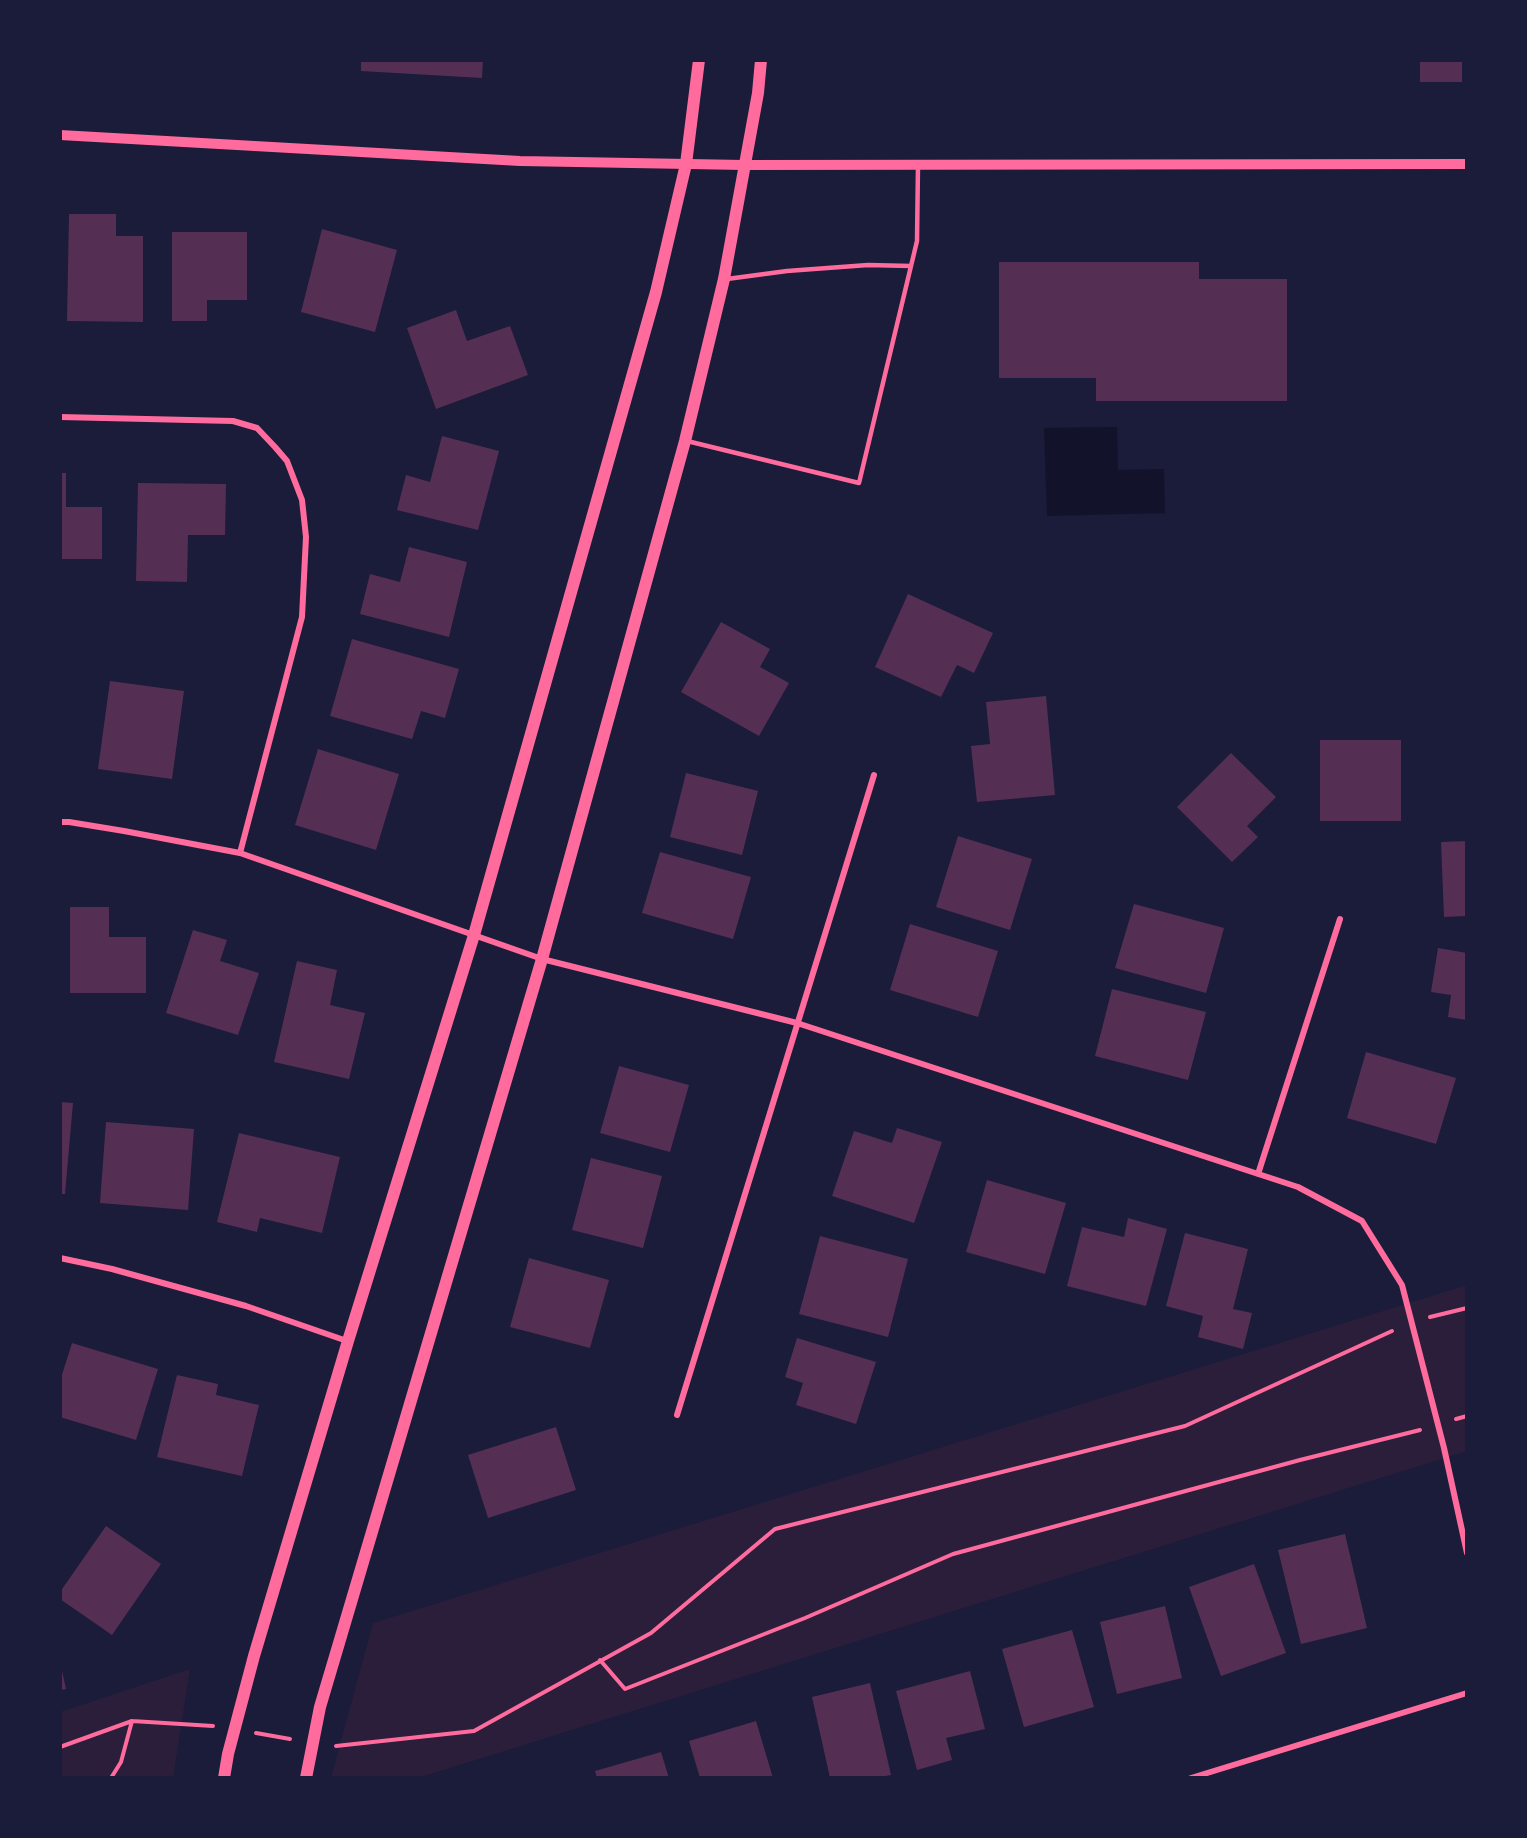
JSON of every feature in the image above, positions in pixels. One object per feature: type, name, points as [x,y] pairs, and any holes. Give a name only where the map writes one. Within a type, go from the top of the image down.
[{"type":"main road","points":[[224,1778],[254,1656],[348,1341],[474,935],[656,292],[686,164],[699,60]]},
{"type":"main road","points":[[306,1778],[320,1707],[542,959],[685,441],[724,279],[758,93],[761,60]]},
{"type":"street","points":[[60,135],[520,161],[744,165],[1467,164]]},
{"type":"street","points":[[60,417],[233,421],[257,428],[287,461],[302,500],[306,537],[302,617],[240,853]]},
{"type":"street","points":[[677,1415],[874,775]]},
{"type":"street","points":[[60,822],[124,831],[240,853],[542,959],[797,1023],[1298,1187],[1362,1221],[1402,1285],[1438,1425],[1467,1553]]},
{"type":"street","points":[[1258,1174],[1340,919]]},
{"type":"street","points":[[60,1258],[112,1269],[246,1306],[348,1341]]},
{"type":"street","points":[[1191,1778],[1467,1693]]},
{"type":"lane","points":[[685,441],[859,483],[917,242],[918,165]]},
{"type":"lane","points":[[724,279],[787,271],[868,265],[911,266]]},
{"type":"path","points":[[60,1747],[132,1721],[210,1726],[334,1746],[474,1731],[651,1633],[776,1529],[1185,1426],[1412,1322],[1467,1308]]},
{"type":"path","points":[[600,1660],[625,1689],[805,1618],[953,1554],[1467,1416]]},
{"type":"path","points":[[111,1778],[121,1762],[132,1721]]},
{"type":"shaded area","points":[[1117,427],[1118,470],[1164,469],[1165,513],[1047,516],[1044,428]]},
{"type":"shaded area","points":[[1467,1285],[1467,1451],[418,1778],[331,1778],[373,1623]]},
{"type":"shaded area","points":[[190,1669],[173,1778],[60,1778],[60,1712]]},
{"type":"building","points":[[361,60],[483,60],[482,78],[361,71]]},
{"type":"building","points":[[1302,60],[1349,60],[1349,62],[1302,62]]},
{"type":"building","points":[[1420,60],[1462,60],[1462,82],[1420,82]]},
{"type":"building","points":[[69,214],[116,214],[116,236],[143,236],[143,322],[67,321]]},
{"type":"building","points":[[322,229],[397,250],[375,332],[301,312]]},
{"type":"building","points":[[172,232],[247,232],[247,300],[207,300],[207,321],[172,321]]},
{"type":"building","points":[[999,262],[1199,262],[1199,279],[1287,279],[1287,401],[1096,401],[1096,378],[999,378]]},
{"type":"building","points":[[456,310],[467,341],[510,326],[528,375],[436,409],[407,328]]},
{"type":"building","points":[[442,436],[499,451],[478,530],[397,510],[406,475],[430,482]]},
{"type":"building","points":[[60,473],[66,473],[66,507],[102,507],[102,559],[60,559]]},
{"type":"building","points":[[138,483],[226,484],[225,535],[188,535],[187,582],[136,581]]},
{"type":"building","points":[[409,547],[467,562],[449,637],[360,614],[370,574],[400,582]]},
{"type":"building","points":[[908,594],[993,633],[974,673],[957,665],[941,697],[875,667]]},
{"type":"building","points":[[721,622],[770,649],[760,667],[789,683],[759,736],[681,692]]},
{"type":"building","points":[[352,639],[459,669],[445,718],[421,711],[412,739],[330,716]]},
{"type":"building","points":[[110,681],[184,691],[172,779],[98,769]]},
{"type":"building","points":[[1046,696],[1055,795],[977,802],[971,746],[990,744],[986,702]]},
{"type":"building","points":[[1320,740],[1401,740],[1401,821],[1320,821]]},
{"type":"building","points":[[318,749],[399,774],[376,850],[295,825]]},
{"type":"building","points":[[1231,753],[1276,797],[1247,826],[1258,837],[1232,862],[1177,807]]},
{"type":"building","points":[[686,773],[758,791],[742,855],[670,837]]},
{"type":"building","points":[[958,836],[1032,859],[1010,930],[936,907]]},
{"type":"building","points":[[1467,841],[1467,916],[1444,917],[1441,842]]},
{"type":"building","points":[[660,852],[751,877],[733,939],[642,913]]},
{"type":"building","points":[[1134,904],[1224,928],[1206,993],[1115,968]]},
{"type":"building","points":[[70,907],[109,907],[109,937],[146,937],[146,993],[70,993]]},
{"type":"building","points":[[910,924],[998,951],[978,1017],[890,990]]},
{"type":"building","points":[[193,930],[227,940],[220,961],[259,973],[238,1035],[166,1013]]},
{"type":"building","points":[[1438,948],[1467,953],[1467,1020],[1448,1017],[1451,995],[1431,992]]},
{"type":"building","points":[[297,961],[337,970],[330,1005],[365,1013],[349,1079],[274,1062]]},
{"type":"building","points":[[1112,989],[1206,1012],[1188,1080],[1095,1056]]},
{"type":"building","points":[[1366,1052],[1456,1078],[1436,1144],[1347,1118]]},
{"type":"building","points":[[619,1066],[689,1085],[670,1152],[600,1133]]},
{"type":"building","points":[[60,1102],[73,1103],[65,1194],[60,1194]]},
{"type":"building","points":[[106,1122],[194,1129],[188,1210],[100,1203]]},
{"type":"building","points":[[897,1128],[942,1142],[914,1223],[832,1196],[854,1131],[892,1143]]},
{"type":"building","points":[[239,1133],[340,1157],[322,1233],[260,1218],[257,1232],[217,1222]]},
{"type":"building","points":[[591,1158],[662,1176],[643,1248],[572,1230]]},
{"type":"building","points":[[987,1180],[1066,1203],[1045,1274],[966,1252]]},
{"type":"building","points":[[1128,1218],[1167,1229],[1146,1306],[1067,1286],[1082,1227],[1124,1237]]},
{"type":"building","points":[[1185,1233],[1248,1249],[1233,1309],[1252,1313],[1243,1349],[1198,1337],[1203,1316],[1166,1306]]},
{"type":"building","points":[[820,1236],[908,1259],[888,1337],[799,1314]]},
{"type":"building","points":[[529,1258],[609,1280],[590,1348],[510,1327]]},
{"type":"building","points":[[797,1338],[876,1362],[856,1424],[796,1405],[803,1383],[785,1377]]},
{"type":"building","points":[[72,1343],[158,1369],[136,1440],[60,1417],[60,1381]]},
{"type":"building","points":[[177,1375],[218,1384],[216,1395],[259,1405],[242,1476],[157,1457]]},
{"type":"building","points":[[556,1427],[576,1490],[488,1518],[468,1455]]},
{"type":"building","points":[[106,1526],[161,1564],[112,1635],[60,1599],[60,1592]]},
{"type":"building","points":[[1345,1534],[1367,1628],[1301,1644],[1278,1550]]},
{"type":"building","points":[[1254,1564],[1286,1653],[1221,1676],[1189,1587]]},
{"type":"building","points":[[1165,1606],[1182,1678],[1117,1694],[1100,1622]]},
{"type":"building","points":[[1072,1630],[1094,1707],[1024,1727],[1002,1649]]},
{"type":"building","points":[[60,1662],[66,1689],[60,1690]]},
{"type":"building","points":[[970,1671],[985,1729],[946,1738],[952,1760],[917,1770],[896,1691]]},
{"type":"building","points":[[870,1683],[891,1775],[874,1778],[830,1778],[812,1697]]},
{"type":"building","points":[[756,1721],[773,1778],[700,1778],[689,1741]]},
{"type":"building","points":[[661,1752],[669,1778],[597,1778],[595,1771]]}]
